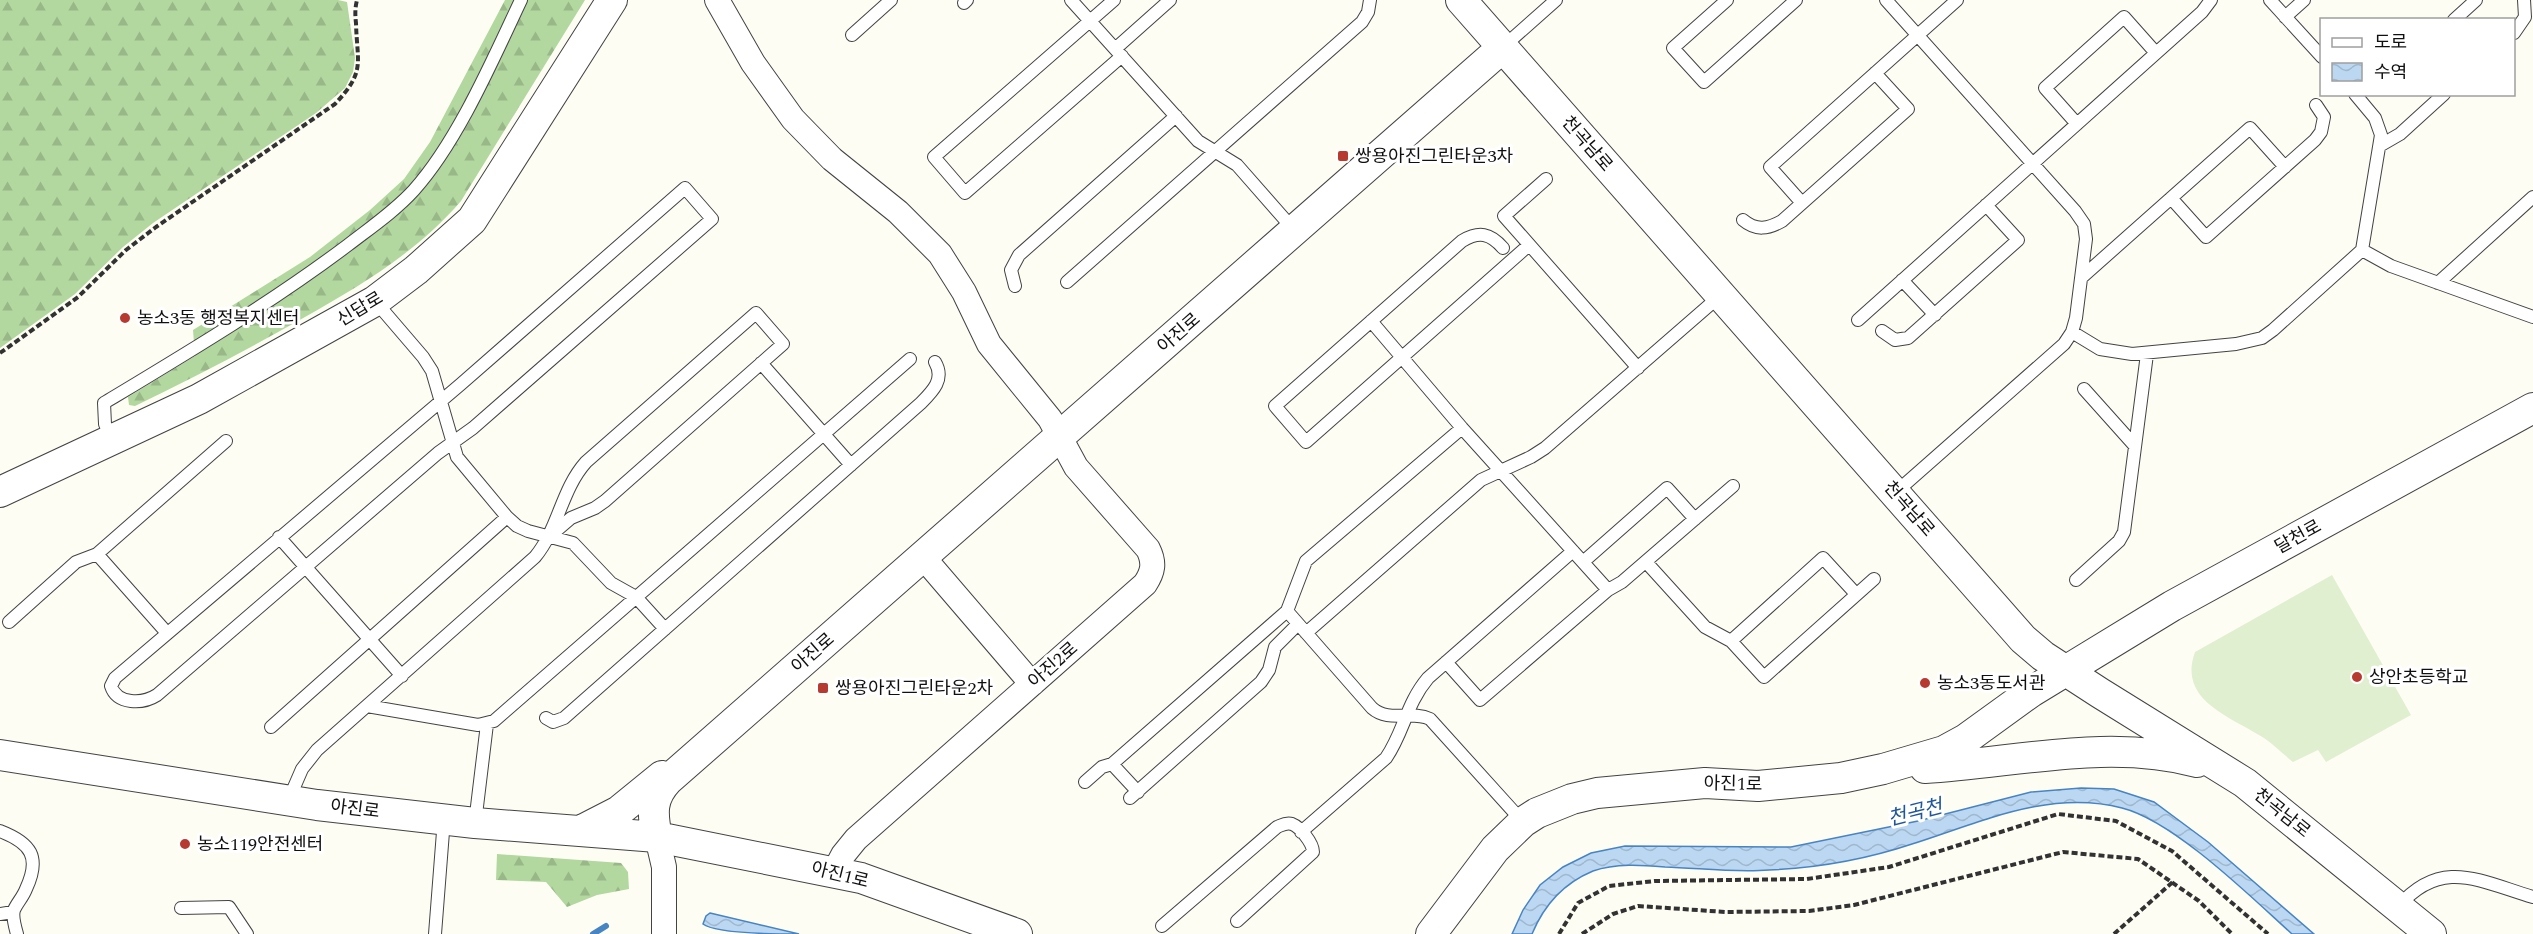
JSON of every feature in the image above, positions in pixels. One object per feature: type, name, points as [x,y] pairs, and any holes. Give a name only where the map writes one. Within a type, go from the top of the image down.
[{"type":"street","name":"신답로","points":[[0,492],[199,399],[375,301],[416,270],[472,220],[612,0]]},
{"type":"street","name":"아진2로","points":[[717,0],[753,63],[799,125],[832,159],[898,212],[940,254],[964,292],[989,344],[1042,407],[1076,467],[1148,549],[1153,566],[1145,584],[856,839],[843,855],[834,872]]},
{"type":"street","name":"천곡남로","points":[[1461,0],[2023,639],[2065,670],[2223,769],[2267,800],[2432,934]]},
{"type":"street","name":"아진로","points":[[0,755],[289,800],[475,823],[657,837],[652,807],[659,789],[1502,48]]},
{"type":"street","name":"달천로","points":[[2065,670],[2172,606],[2533,408]]},
{"type":"street","points":[[923,557],[1032,684]]},
{"type":"street","name":"아진1로","points":[[1431,934],[1507,835],[1522,822],[1550,807],[1597,793],[1705,783],[1758,786],[1841,778],[1883,769],[1954,747],[2065,670]]},
{"type":"street","points":[[582,830],[619,811],[683,760],[709,744]]},
{"type":"street","points":[[1883,769],[1944,767],[2071,754],[2115,752],[2158,754],[2223,769]]},
{"type":"street","name":"아진1로","points":[[657,837],[861,879],[1017,934]]},
{"type":"street","points":[[657,837],[664,867],[664,934]]},
{"type":"lane","points":[[112,440],[105,424],[104,403],[203,343],[317,268],[380,220],[414,190],[443,151],[485,75],[521,0]]},
{"type":"lane","points":[[852,35],[891,0]]},
{"type":"lane","points":[[1071,0],[1197,141],[1237,165],[1295,231]]},
{"type":"lane","points":[[1114,0],[934,157],[965,193],[1118,52],[1170,0]]},
{"type":"lane","points":[[1067,282],[1362,22],[1368,12],[1370,0]]},
{"type":"lane","points":[[1502,48],[1556,0]]},
{"type":"lane","points":[[1727,0],[1673,48],[1704,82],[1796,0]]},
{"type":"lane","points":[[1886,0],[2084,224],[2086,239],[2072,332],[2057,350],[1894,493]]},
{"type":"lane","points":[[1802,203],[1770,167],[1957,0]]},
{"type":"lane","points":[[1858,320],[2202,12],[2211,0]]},
{"type":"lane","points":[[2270,0],[2320,55]]},
{"type":"lane","points":[[2285,17],[2304,0]]},
{"type":"lane","points":[[2456,18],[2476,0]]},
{"type":"lane","points":[[2515,32],[2525,17],[2524,0]]},
{"type":"lane","points":[[2077,124],[2045,88],[2124,17],[2156,53]]},
{"type":"lane","points":[[1743,220],[1750,226],[1761,229],[1772,227],[1908,109],[1875,73]]},
{"type":"lane","points":[[2072,332],[2100,349],[2115,353],[2147,354],[2244,343],[2262,338],[2362,250],[2381,145],[2380,127],[2357,96]]},
{"type":"lane","points":[[2426,96],[2433,105]]},
{"type":"lane","points":[[2381,145],[2400,134],[2442,96]]},
{"type":"lane","points":[[2171,198],[2206,237],[2321,132],[2324,117],[2316,105]]},
{"type":"lane","points":[[1015,286],[1011,270],[1019,255],[1176,116]]},
{"type":"lane","points":[[2081,278],[2250,128],[2285,167]]},
{"type":"lane","points":[[1546,179],[1504,216],[1638,368]]},
{"type":"lane","points":[[685,188],[712,219],[473,428],[452,443],[157,695],[144,702],[117,696],[111,686],[115,678],[685,188]]},
{"type":"lane","points":[[2438,283],[2533,197]]},
{"type":"lane","points":[[1882,331],[1895,340],[1908,338],[2018,240],[1986,206]]},
{"type":"lane","points":[[1503,248],[1490,236],[1477,234],[1469,237],[1275,406],[1306,442],[1529,245]]},
{"type":"lane","points":[[2362,250],[2391,266],[2533,317]]},
{"type":"lane","points":[[1902,280],[1935,315]]},
{"type":"lane","points":[[1112,764],[1134,795],[1261,682],[1269,670],[1275,647],[1302,628],[1481,480],[1545,448],[1721,295]]},
{"type":"lane","points":[[375,301],[423,357],[432,371],[452,443],[461,463],[507,517],[528,531],[573,543],[611,583],[636,597],[665,629]]},
{"type":"lane","points":[[289,800],[302,769],[309,759],[523,570],[543,548],[550,536],[568,486],[581,468],[756,313],[783,344],[604,501],[595,508],[571,518],[550,536]]},
{"type":"lane","points":[[1371,321],[1462,428],[1608,590]]},
{"type":"lane","points":[[2076,580],[2119,541],[2124,532],[2147,354]]},
{"type":"lane","points":[[368,706],[478,725],[494,721],[910,358]]},
{"type":"lane","points":[[546,718],[554,722],[564,718],[934,390],[939,378],[935,362]]},
{"type":"lane","points":[[761,363],[851,465]]},
{"type":"lane","points":[[2084,389],[2135,447]]},
{"type":"lane","points":[[1085,782],[1102,766],[1112,764],[1287,611],[1306,561],[1462,428]]},
{"type":"lane","points":[[9,622],[76,562],[97,554],[226,441]]},
{"type":"lane","points":[[1446,663],[1480,700],[1608,590],[1622,582],[1646,562],[1733,486]]},
{"type":"lane","points":[[1583,562],[1667,488],[1695,519]]},
{"type":"lane","points":[[271,727],[507,517]]},
{"type":"lane","points":[[279,537],[402,676]]},
{"type":"lane","points":[[1301,832],[1386,758],[1393,748],[1404,716],[1419,689],[1573,551]]},
{"type":"lane","points":[[97,554],[167,633]]},
{"type":"lane","points":[[1731,641],[1823,558],[1856,594]]},
{"type":"lane","points":[[1646,562],[1705,627],[1731,641],[1764,677],[1874,579]]},
{"type":"lane","points":[[1287,611],[1378,713],[1384,716],[1422,716],[1437,725],[1522,822]]},
{"type":"lane","points":[[475,823],[487,724]]},
{"type":"lane","points":[[435,934],[444,819]]},
{"type":"lane","points":[[1162,926],[1277,827],[1292,824],[1313,847],[1310,856],[1237,921]]},
{"type":"lane","points":[[0,831],[16,837],[28,846],[33,862],[27,888],[13,912],[16,934]]},
{"type":"lane","points":[[2398,907],[2419,886],[2443,877],[2468,879],[2533,897]]},
{"type":"lane","points":[[181,908],[229,907],[247,934]]},
{"type":"lane","points":[[0,914],[13,912]]},
{"type":"path","points":[[0,353],[78,297],[126,250],[156,227],[335,104],[349,89],[357,74],[360,59],[356,28],[357,0]]},
{"type":"path","points":[[1559,934],[1578,903],[1609,886],[1656,881],[1807,879],[1889,867],[2058,814],[2116,820],[2172,851],[2268,934]]},
{"type":"path","points":[[1582,934],[1613,914],[1638,906],[1726,912],[1809,911],[1854,905],[2063,852],[2138,859],[2174,881],[2199,901],[2232,934]]},
{"type":"path","points":[[2114,934],[2174,881]]},
{"type":"green space","points":[[0,0],[338,0],[347,2],[355,58],[353,72],[345,88],[316,113],[153,223],[123,247],[75,294],[0,348]]},
{"type":"green space","points":[[505,0],[585,0],[461,201],[408,251],[326,305],[200,374],[135,406],[129,405],[128,397],[195,356],[193,330],[310,257],[370,210],[404,179],[430,142]]},
{"type":"green space","points":[[2332,575],[2411,715],[2326,762],[2318,750],[2293,762],[2264,738],[2211,706],[2200,695],[2191,669],[2195,652]]},
{"type":"green space","points":[[497,854],[621,863],[628,872],[629,889],[597,895],[567,907],[546,882],[496,880]]},
{"type":"water","name":"천곡천","points":[[2081,788],[2114,789],[2154,802],[2208,842],[2314,934],[2292,934],[2211,862],[2165,828],[2143,816],[2122,808],[2095,803],[2068,803],[2015,811],[1895,849],[1823,865],[1756,871],[1638,865],[1602,868],[1573,882],[1556,896],[1532,934],[1512,934],[1523,910],[1540,885],[1563,867],[1591,853],[1625,846],[1791,847],[1918,821],[2031,792]]},
{"type":"water","points":[[710,913],[799,934],[721,930],[703,924]]},
{"type":"waterway","name":"천곡천","points":[[593,934],[606,926]]},
{"type":"place","name":"쌍용아진그린타운3차","points":[[1343,156]]},
{"type":"place","name":"농소3동 행정복지센터","points":[[125,318]]},
{"type":"place","name":"상안초등학교","points":[[2357,677]]},
{"type":"place","name":"농소3동도서관","points":[[1925,683]]},
{"type":"place","name":"쌍용아진그린타운2차","points":[[823,688]]},
{"type":"place","name":"농소119안전센터","points":[[185,844]]}]
